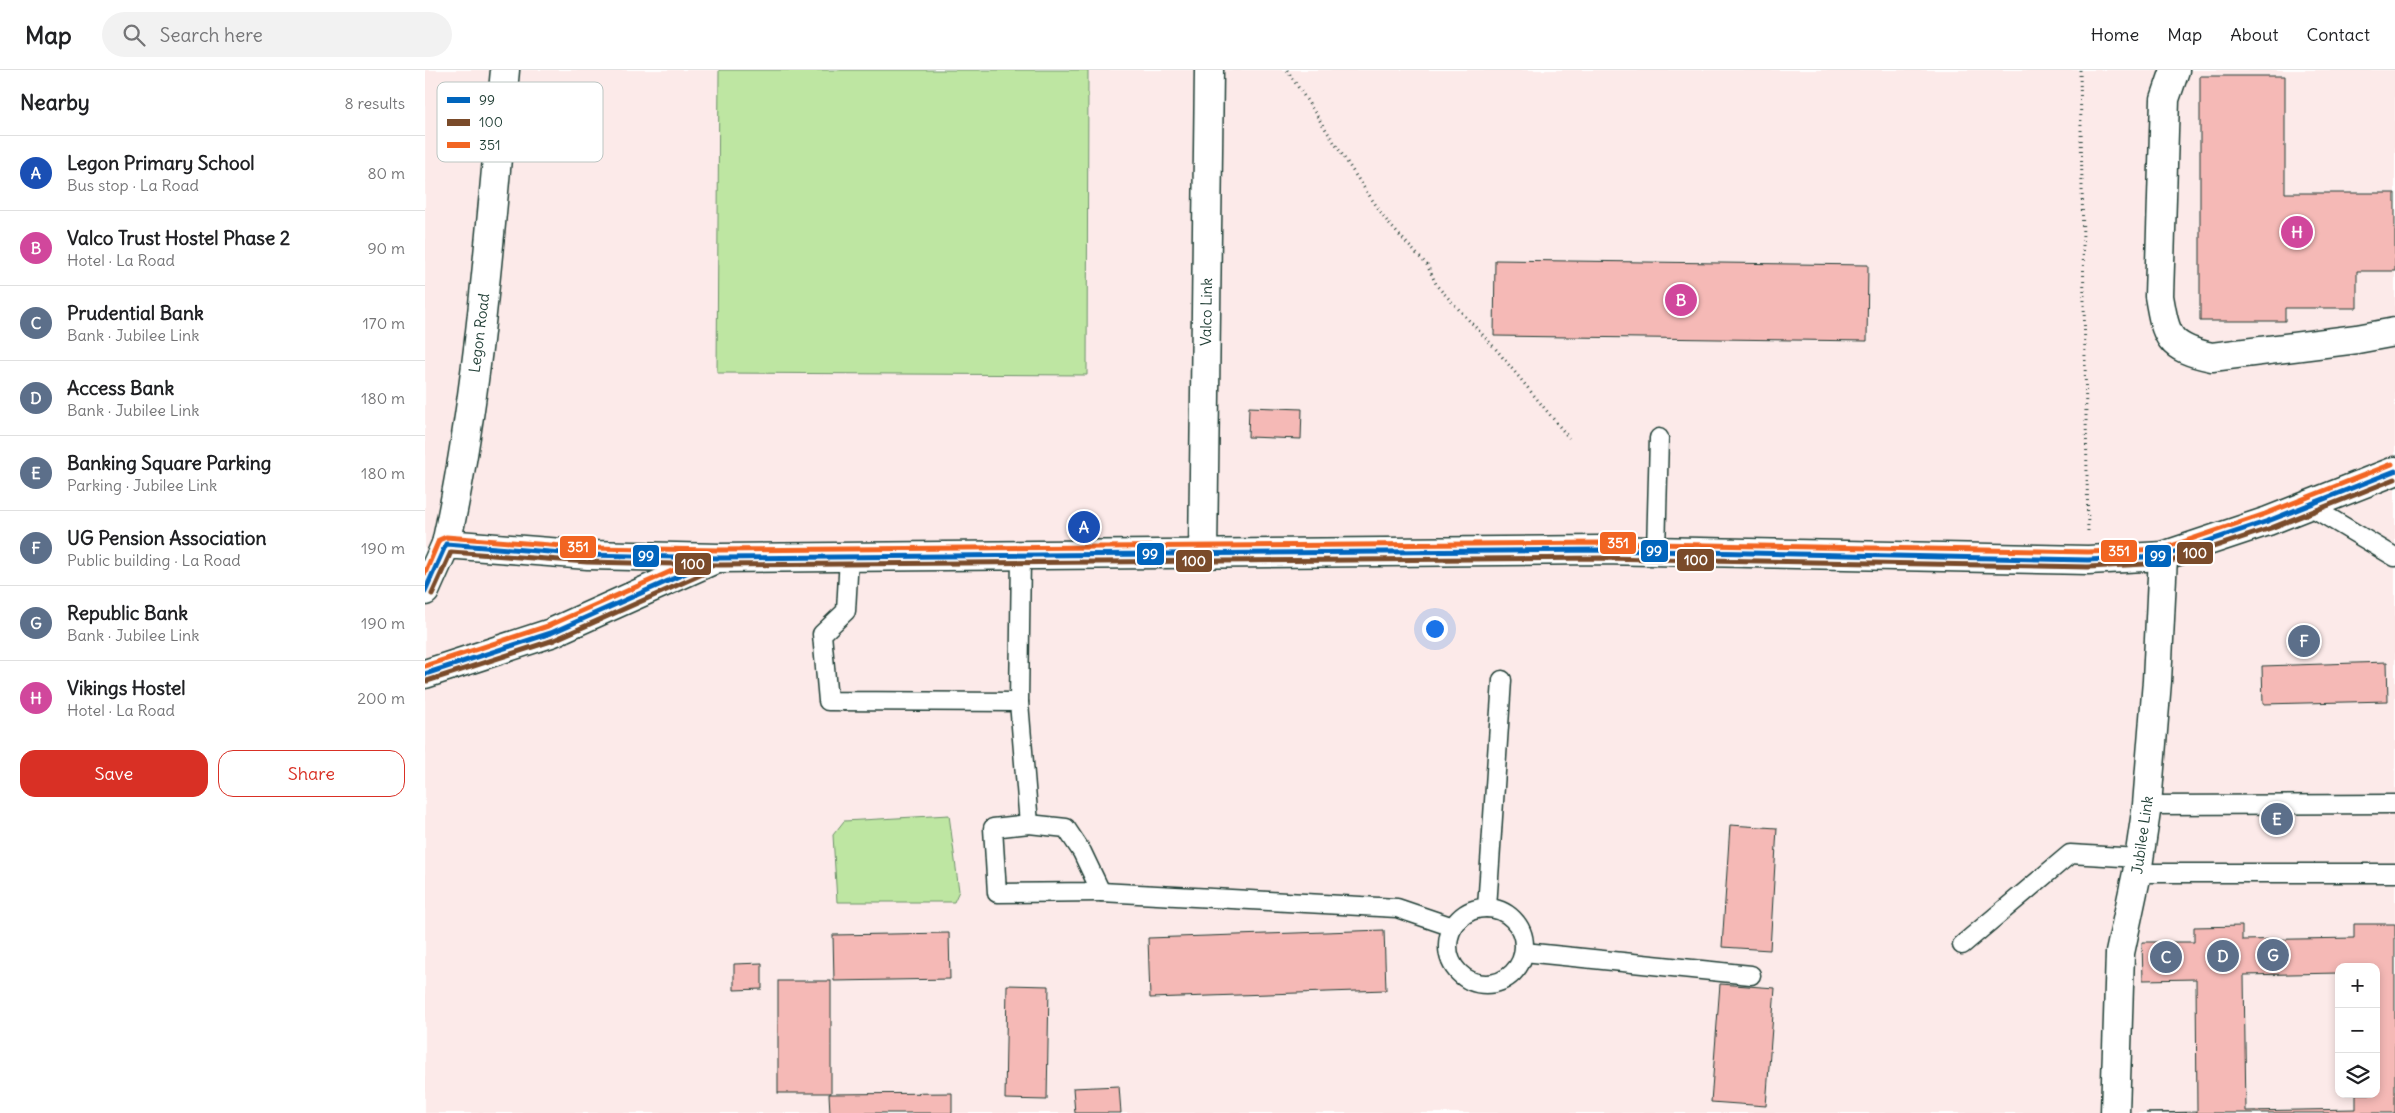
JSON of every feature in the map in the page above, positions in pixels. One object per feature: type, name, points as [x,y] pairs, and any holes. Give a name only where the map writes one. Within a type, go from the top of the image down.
[{"type":"street","name":"Valco Link","points":[[1203,555],[1209,70]]},
{"type":"street","points":[[2175,70],[2165,98],[2159,296],[2165,328],[2172,339],[2193,353],[2212,357],[2357,339],[2395,332]]},
{"type":"street","name":"Legon Road","points":[[425,591],[446,544],[460,481],[481,325],[496,162]]},
{"type":"street","points":[[446,544],[588,555],[720,558],[1656,551],[2088,560],[2163,556],[2269,521],[2395,471]]},
{"type":"street","name":"Jubilee Link","points":[[2115,1113],[2120,953],[2138,865],[2147,805],[2157,681],[2163,556]]},
{"type":"street","points":[[425,674],[551,632],[720,558]]},
{"type":"lane","points":[[1656,551],[1659,438]]},
{"type":"lane","points":[[2308,505],[2395,557]]},
{"type":"lane","points":[[1021,556],[1019,702],[1029,824]]},
{"type":"lane","points":[[849,557],[845,611],[822,634],[828,700],[1019,702]]},
{"type":"lane","points":[[1487,908],[1502,680]]},
{"type":"lane","points":[[2147,805],[2395,804]]},
{"type":"lane","points":[[1101,892],[1082,852],[1067,828],[1029,824],[993,828],[997,892],[1101,892],[1397,908],[1453,927]]},
{"type":"lane","points":[[1962,945],[2070,854],[2138,865],[2395,873]]},
{"type":"lane","points":[[1487,908],[1499,910],[1511,916],[1520,927],[1525,939],[1525,952],[1520,965],[1511,975],[1499,982],[1487,984],[1473,982],[1462,976],[1450,959],[1448,939],[1453,927],[1462,916],[1473,910],[1487,908]]},
{"type":"lane","points":[[1525,952],[1751,974]]},
{"type":"path","points":[[1287,70],[1389,224],[1427,265],[1437,286],[1495,348],[1569,438]]},
{"type":"path","points":[[2080,70],[2088,560]]},
{"type":"shaded area","points":[[425,70],[2395,70],[2395,1113],[425,1113]]},
{"type":"green space","points":[[719,70],[1088,70],[1087,375],[717,373]]},
{"type":"green space","points":[[949,815],[959,891],[954,902],[837,902],[833,835],[844,821]]},
{"type":"building","points":[[2200,76],[2285,76],[2285,193],[2395,193],[2395,271],[2357,271],[2357,308],[2285,308],[2285,321],[2200,321]]},
{"type":"building","points":[[1495,260],[1868,265],[1867,341],[1494,336]]},
{"type":"building","points":[[1249,407],[1302,409],[1301,439],[1248,437]]},
{"type":"building","points":[[2387,662],[2388,701],[2263,704],[2262,666]]},
{"type":"building","points":[[1730,825],[1777,828],[1770,950],[1722,947]]},
{"type":"building","points":[[2354,924],[2395,924],[2395,1113],[2146,1113],[2197,1112],[2196,979],[2143,980],[2142,942],[2194,942],[2194,927],[2242,926],[2242,940],[2354,938]],"holes":[[[2335,963],[2380,963],[2380,1098],[2356,1098],[2356,1109],[2246,1111],[2244,975],[2335,973]]]},
{"type":"building","points":[[1384,930],[1386,990],[1150,998],[1148,938]]},
{"type":"building","points":[[949,933],[950,979],[834,981],[833,935]]},
{"type":"building","points":[[762,963],[762,989],[734,990],[734,964]]},
{"type":"building","points":[[778,981],[831,981],[831,1093],[778,1093]]},
{"type":"building","points":[[1720,984],[1775,988],[1766,1106],[1711,1102]]},
{"type":"building","points":[[1007,985],[1049,986],[1047,1100],[1005,1099]]},
{"type":"building","points":[[1119,1086],[1121,1113],[1075,1113],[1073,1088]]},
{"type":"building","points":[[952,1093],[952,1113],[830,1113],[829,1094]]},
{"type":"transit line","name":"351","points":[[425,573],[439,540],[446,537],[588,548],[720,550],[1601,543],[2088,552],[2162,549],[2265,514],[2392,464]]},
{"type":"transit line","name":"99","points":[[425,591],[446,544],[588,555],[720,558],[1601,550],[2088,560],[2163,556],[2268,521],[2395,471]]},
{"type":"transit line","name":"100","points":[[432,594],[451,552],[587,562],[720,565],[1601,558],[2088,567],[2165,563],[2271,528],[2395,479]]},
{"type":"transit line","name":"351","points":[[425,666],[548,626],[701,558]]},
{"type":"transit line","name":"99","points":[[425,674],[551,633],[704,565]]},
{"type":"transit line","name":"100","points":[[427,681],[554,640],[707,572]]},
{"type":"place","name":"Vikings Hostel","points":[[2297,232]]},
{"type":"place","name":"Valco Trust Hostel Phase 2","points":[[1681,300]]},
{"type":"place","name":"Legon Primary School","points":[[1084,527]]},
{"type":"place","name":"UG Pension Association","points":[[2304,641]]},
{"type":"place","name":"Banking Square Parking","points":[[2277,819]]},
{"type":"place","name":"Republic Bank","points":[[2273,955]]},
{"type":"place","name":"Access Bank","points":[[2223,956]]},
{"type":"place","name":"Prudential Bank","points":[[2166,957]]}]
